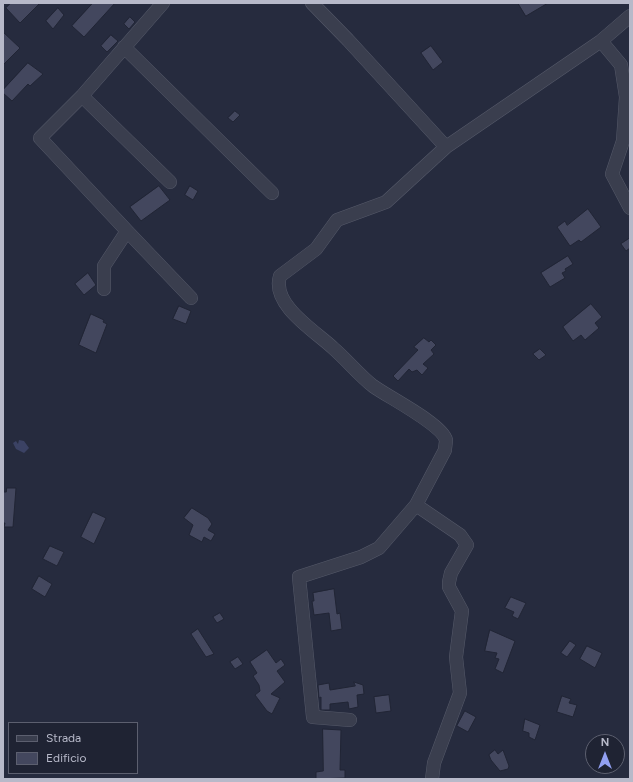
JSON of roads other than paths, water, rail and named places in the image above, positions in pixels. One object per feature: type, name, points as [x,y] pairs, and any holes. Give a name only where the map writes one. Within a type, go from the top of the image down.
[{"type":"street","points":[[163,3],[82,96],[40,138],[191,298]]},
{"type":"street","points":[[312,3],[446,147]]},
{"type":"street","points":[[350,720],[313,717],[299,577],[361,557],[379,548],[416,505],[445,450],[446,441],[442,433],[421,417],[372,386],[333,347],[299,319],[282,296],[278,282],[284,272],[316,249],[338,220],[386,202],[446,147],[601,41],[630,16]]},
{"type":"street","points":[[601,41],[621,65],[626,98],[624,140],[612,174],[621,194],[630,208]]},
{"type":"street","points":[[124,47],[272,193]]},
{"type":"street","points":[[82,96],[170,182]]},
{"type":"street","points":[[104,289],[104,266],[127,231]]},
{"type":"street","points":[[416,505],[460,535],[467,545],[452,573],[449,582],[449,587],[462,611],[456,657],[460,694],[434,763],[432,779]]},
{"type":"water","points":[[19,440],[24,441],[29,448],[24,453],[16,449],[13,443],[16,441],[18,444]]}]
